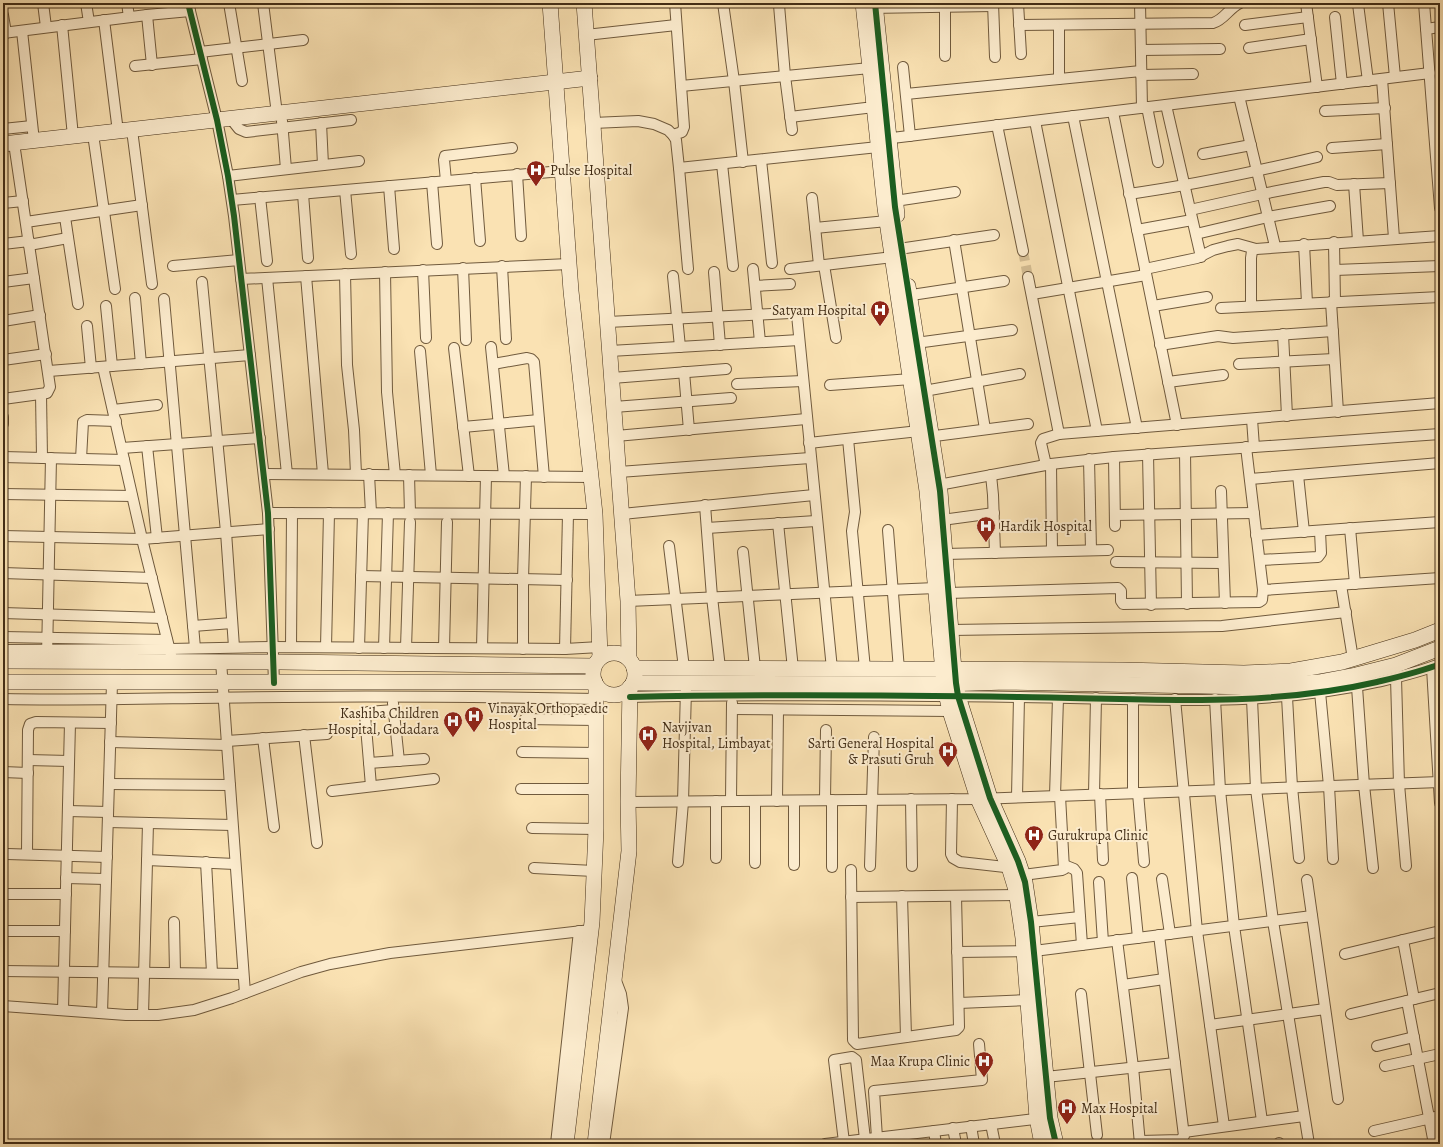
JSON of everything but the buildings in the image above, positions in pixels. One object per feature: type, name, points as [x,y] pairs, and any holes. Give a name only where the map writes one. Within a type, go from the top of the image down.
[{"type":"street","points":[[43,3],[46,27]]},
{"type":"street","points":[[86,3],[89,22]]},
{"type":"street","points":[[127,3],[128,17]]},
{"type":"street","points":[[229,3],[242,81]]},
{"type":"street","points":[[263,3],[267,44],[280,118],[286,169]]},
{"type":"street","points":[[550,3],[569,264],[595,514],[598,657],[593,673],[596,689],[596,829],[594,871],[556,1144]]},
{"type":"street","points":[[584,3],[632,664],[635,675],[631,689],[628,851],[595,1144]]},
{"type":"street","points":[[673,135],[682,132],[684,127],[675,3]]},
{"type":"street","points":[[723,3],[743,162]]},
{"type":"street","points":[[1018,3],[1021,54]]},
{"type":"street","points":[[1140,3],[1141,73],[1145,108],[1158,162]]},
{"type":"street","points":[[1020,25],[1213,23],[1220,20],[1240,3]]},
{"type":"street","points":[[1306,3],[1317,87]]},
{"type":"street","points":[[1388,3],[1395,77]]},
{"type":"street","points":[[1424,3],[1430,73],[1435,88],[1440,208]]},
{"type":"street","points":[[869,5],[993,4],[995,57]]},
{"type":"street","points":[[1358,4],[1368,81]]},
{"type":"street","points":[[779,5],[785,76],[792,130]]},
{"type":"street","points":[[869,5],[870,68],[874,107],[895,201],[895,252]]},
{"type":"street","points":[[869,5],[882,142],[887,221],[916,343],[924,391],[924,435]]},
{"type":"street","points":[[945,5],[945,56]]},
{"type":"street","points":[[3,15],[4,33],[147,15],[189,7],[201,56],[224,119],[228,176],[242,279],[265,474],[269,529],[274,683]]},
{"type":"street","points":[[147,15],[152,65]]},
{"type":"street","points":[[1245,25],[1308,17]]},
{"type":"street","points":[[1335,17],[1342,84]]},
{"type":"street","points":[[104,20],[125,131],[142,205],[152,284]]},
{"type":"street","points":[[62,25],[73,136]]},
{"type":"street","points":[[586,35],[676,25]]},
{"type":"street","points":[[1059,25],[1060,79]]},
{"type":"street","points":[[1426,29],[1440,27]]},
{"type":"street","points":[[22,31],[34,141]]},
{"type":"street","points":[[1249,48],[1311,39]]},
{"type":"street","points":[[135,66],[152,65],[236,48],[303,40]]},
{"type":"street","points":[[1141,50],[1220,49]]},
{"type":"street","points":[[903,67],[910,136]]},
{"type":"street","points":[[681,86],[870,68]]},
{"type":"street","points":[[906,94],[1060,79],[1141,73],[1193,74]]},
{"type":"street","points":[[679,168],[761,160],[882,142],[910,136],[1430,73]]},
{"type":"street","points":[[3,399],[47,393],[50,390],[49,372],[23,201],[9,144],[224,119],[280,118],[590,78]]},
{"type":"street","points":[[1382,79],[1394,238]]},
{"type":"street","points":[[1239,96],[1275,246]]},
{"type":"street","points":[[1166,105],[1201,257]]},
{"type":"street","points":[[790,118],[874,107]]},
{"type":"street","points":[[1325,111],[1385,108]]},
{"type":"street","points":[[1113,112],[1177,425]]},
{"type":"street","points":[[1073,116],[1137,428]]},
{"type":"street","points":[[280,118],[321,123],[351,120]]},
{"type":"street","points":[[593,123],[638,121],[654,124],[668,130],[673,135],[676,140],[688,269]]},
{"type":"street","points":[[1035,121],[1097,431]]},
{"type":"street","points":[[321,123],[323,165]]},
{"type":"street","points":[[3,129],[32,126]]},
{"type":"street","points":[[997,126],[1023,251]]},
{"type":"street","points":[[93,134],[115,289]]},
{"type":"street","points":[[1332,148],[1387,144]]},
{"type":"street","points":[[1203,154],[1251,145]]},
{"type":"street","points":[[446,181],[445,156],[512,148]]},
{"type":"street","points":[[1129,194],[1184,186],[1317,157]]},
{"type":"street","points":[[761,160],[772,263]]},
{"type":"street","points":[[228,176],[359,161]]},
{"type":"street","points":[[722,164],[732,266]]},
{"type":"street","points":[[232,200],[562,170]]},
{"type":"street","points":[[517,174],[521,236]]},
{"type":"street","points":[[475,178],[480,240]]},
{"type":"street","points":[[432,182],[438,244]]},
{"type":"street","points":[[1190,210],[1262,194],[1329,182],[1337,185],[1390,183]]},
{"type":"street","points":[[1354,184],[1358,241]]},
{"type":"street","points":[[389,186],[394,249]]},
{"type":"street","points":[[345,190],[351,254]]},
{"type":"street","points":[[895,201],[955,192]]},
{"type":"street","points":[[303,194],[308,258]]},
{"type":"street","points":[[260,197],[267,261]]},
{"type":"street","points":[[812,198],[815,228],[836,338]]},
{"type":"street","points":[[3,204],[23,201]]},
{"type":"street","points":[[26,222],[142,205]]},
{"type":"street","points":[[1196,234],[1268,217],[1330,206]]},
{"type":"street","points":[[64,217],[78,304]]},
{"type":"street","points":[[1137,230],[1192,220]]},
{"type":"street","points":[[815,228],[887,221]]},
{"type":"street","points":[[790,269],[822,265],[954,240],[994,235]]},
{"type":"street","points":[[1032,294],[1107,282],[1201,257],[1213,250],[1238,244],[1256,249],[1275,246],[1440,236]]},
{"type":"street","points":[[3,244],[29,243],[68,238]]},
{"type":"street","points":[[954,240],[985,429]]},
{"type":"street","points":[[1334,242],[1335,270],[1333,331],[1338,412]]},
{"type":"street","points":[[1304,244],[1307,303]]},
{"type":"street","points":[[1251,306],[1251,258],[1252,252],[1256,249]]},
{"type":"street","points":[[173,266],[239,260]]},
{"type":"street","points":[[242,279],[569,264]]},
{"type":"street","points":[[502,266],[506,339]]},
{"type":"street","points":[[1335,270],[1440,266]]},
{"type":"street","points":[[463,268],[466,340]]},
{"type":"street","points":[[753,269],[760,342]]},
{"type":"street","points":[[423,270],[426,338]]},
{"type":"street","points":[[385,272],[387,392],[395,474]]},
{"type":"street","points":[[714,272],[720,344]]},
{"type":"street","points":[[345,274],[347,365],[354,430],[356,474]]},
{"type":"street","points":[[306,276],[324,474]]},
{"type":"street","points":[[673,276],[680,347]]},
{"type":"street","points":[[1028,277],[1059,434]]},
{"type":"street","points":[[3,282],[34,278]]},
{"type":"street","points":[[266,278],[286,474]]},
{"type":"street","points":[[904,296],[1004,281]]},
{"type":"street","points":[[202,282],[226,532],[234,647]]},
{"type":"street","points":[[755,286],[790,284]]},
{"type":"street","points":[[904,296],[911,379],[924,435],[933,486],[942,520],[945,554],[942,590],[951,630],[950,687]]},
{"type":"street","points":[[1152,306],[1208,297]]},
{"type":"street","points":[[1221,308],[1440,297]]},
{"type":"street","points":[[135,298],[141,364]]},
{"type":"street","points":[[164,299],[168,362],[186,535],[195,648]]},
{"type":"street","points":[[106,306],[107,367],[113,410],[142,539],[170,650]]},
{"type":"street","points":[[608,322],[794,313],[797,317],[808,443],[832,669]]},
{"type":"street","points":[[3,321],[40,315]]},
{"type":"street","points":[[87,326],[91,368]]},
{"type":"street","points":[[916,343],[1012,330]]},
{"type":"street","points":[[1160,345],[1218,336],[1233,338],[1333,331]]},
{"type":"street","points":[[1283,334],[1287,416]]},
{"type":"street","points":[[610,351],[799,340]]},
{"type":"street","points":[[491,347],[504,476]]},
{"type":"street","points":[[454,348],[469,476]]},
{"type":"street","points":[[420,351],[431,475]]},
{"type":"street","points":[[3,360],[46,354]]},
{"type":"street","points":[[49,372],[250,355]]},
{"type":"street","points":[[492,364],[526,358],[531,359],[534,362],[544,477]]},
{"type":"street","points":[[1239,364],[1334,359]]},
{"type":"street","points":[[612,378],[726,369]]},
{"type":"street","points":[[684,372],[689,430]]},
{"type":"street","points":[[924,391],[1020,374]]},
{"type":"street","points":[[1168,382],[1223,374]]},
{"type":"street","points":[[830,385],[911,379]]},
{"type":"street","points":[[737,384],[803,381]]},
{"type":"street","points":[[41,394],[50,496],[47,656]]},
{"type":"street","points":[[614,407],[731,398]]},
{"type":"street","points":[[1052,551],[1048,465],[1041,443],[1043,439],[1059,434],[1440,403]]},
{"type":"street","points":[[113,410],[157,405]]},
{"type":"street","points":[[3,417],[3,424]]},
{"type":"street","points":[[628,601],[892,590],[1118,588],[1121,591],[1121,601],[1123,604],[1259,602],[1262,600],[1263,590],[1250,479],[1252,418]]},
{"type":"street","points":[[616,436],[806,419]]},
{"type":"street","points":[[81,459],[83,422],[87,420],[116,421]]},
{"type":"street","points":[[463,427],[539,420]]},
{"type":"street","points":[[808,443],[848,439],[924,435],[1028,424]]},
{"type":"street","points":[[933,486],[1089,459],[1440,434]]},
{"type":"street","points":[[122,448],[260,438]]},
{"type":"street","points":[[848,439],[855,512],[852,531],[865,669]]},
{"type":"street","points":[[147,446],[157,538]]},
{"type":"street","points":[[1185,452],[1187,604]]},
{"type":"street","points":[[1148,454],[1152,604]]},
{"type":"street","points":[[3,457],[124,460]]},
{"type":"street","points":[[1114,457],[1115,526]]},
{"type":"street","points":[[619,472],[810,458]]},
{"type":"street","points":[[1089,459],[1091,550]]},
{"type":"street","points":[[1250,479],[1440,463]]},
{"type":"street","points":[[265,474],[591,477]]},
{"type":"street","points":[[359,648],[361,576],[369,474]]},
{"type":"street","points":[[406,648],[410,518],[409,475]]},
{"type":"street","points":[[991,475],[995,552]]},
{"type":"street","points":[[1298,475],[1304,532]]},
{"type":"street","points":[[482,648],[486,476]]},
{"type":"street","points":[[523,649],[523,579],[526,476]]},
{"type":"street","points":[[933,486],[950,687],[984,798],[1029,900],[1031,922],[1028,1000],[1044,1118],[1056,1144]]},
{"type":"street","points":[[1221,491],[1225,603]]},
{"type":"street","points":[[3,494],[50,496],[132,496]]},
{"type":"street","points":[[622,514],[814,495]]},
{"type":"street","points":[[705,505],[712,597],[720,668]]},
{"type":"street","points":[[268,513],[388,513],[410,518],[484,514],[595,514]]},
{"type":"street","points":[[291,647],[292,513]]},
{"type":"street","points":[[326,647],[329,513]]},
{"type":"street","points":[[384,648],[388,513]]},
{"type":"street","points":[[942,520],[994,513]]},
{"type":"street","points":[[1115,515],[1254,513]]},
{"type":"street","points":[[565,649],[568,514]]},
{"type":"street","points":[[707,528],[816,521]]},
{"type":"street","points":[[444,648],[447,522]]},
{"type":"street","points":[[1256,535],[1440,522]]},
{"type":"street","points":[[778,523],[793,669]]},
{"type":"street","points":[[1350,528],[1355,584]]},
{"type":"street","points":[[3,536],[142,539],[269,529]]},
{"type":"street","points":[[888,530],[899,670]]},
{"type":"street","points":[[1260,560],[1318,557],[1321,553],[1320,531]]},
{"type":"street","points":[[669,546],[684,668]]},
{"type":"street","points":[[945,554],[1108,550]]},
{"type":"street","points":[[743,552],[755,668]]},
{"type":"street","points":[[1116,562],[1224,563]]},
{"type":"street","points":[[3,573],[152,578]]},
{"type":"street","points":[[361,576],[566,580]]},
{"type":"street","points":[[1263,590],[1440,578]]},
{"type":"street","points":[[1342,585],[1353,659]]},
{"type":"street","points":[[951,630],[1222,626],[1346,612]]},
{"type":"street","points":[[3,613],[162,618]]},
{"type":"street","points":[[193,626],[232,623]]},
{"type":"street","points":[[732,709],[778,710],[950,687],[1122,670],[1244,673],[1290,671],[1353,659],[1415,640],[1440,630]]},
{"type":"street","points":[[3,637],[47,638],[170,650],[221,661],[272,654],[598,657],[613,652],[620,653],[632,664],[684,668],[899,670],[950,687],[1019,697],[1058,698],[1252,699],[1287,697],[1357,687],[1396,678],[1436,666],[1440,803]]},
{"type":"street","points":[[3,661],[47,656],[234,647],[272,654],[291,647],[565,649],[598,657]]},
{"type":"street","points":[[3,699],[224,698],[392,690],[596,689],[614,695],[631,689],[686,690],[950,687],[1006,682],[1251,686],[1312,683],[1356,675],[1396,665],[1440,648]]},
{"type":"street","points":[[3,650],[47,656]]},
{"type":"street","points":[[221,661],[245,993]]},
{"type":"street","points":[[1396,678],[1399,784],[1406,866]]},
{"type":"street","points":[[3,682],[274,683],[392,690]]},
{"type":"street","points":[[102,1013],[112,683]]},
{"type":"street","points":[[1357,687],[1364,785],[1374,868]]},
{"type":"street","points":[[731,801],[732,689]]},
{"type":"street","points":[[392,690],[399,761]]},
{"type":"street","points":[[678,862],[682,802],[686,690]]},
{"type":"street","points":[[1320,692],[1329,786],[1333,859]]},
{"type":"street","points":[[1017,797],[1019,697]]},
{"type":"street","points":[[1287,697],[1292,787],[1299,858]]},
{"type":"street","points":[[952,799],[951,854],[953,858],[960,862],[1017,870],[1062,870],[1064,865],[1058,796],[1058,698]]},
{"type":"street","points":[[1096,698],[1097,794],[1102,860]]},
{"type":"street","points":[[1133,699],[1135,793],[1144,862]]},
{"type":"street","points":[[1175,699],[1197,930],[1224,1126]]},
{"type":"street","points":[[1215,699],[1220,790],[1234,926],[1262,1121]]},
{"type":"street","points":[[1252,699],[1256,789],[1273,921],[1309,1144]]},
{"type":"street","points":[[371,786],[365,715],[368,712],[394,710]]},
{"type":"street","points":[[777,801],[778,710]]},
{"type":"street","points":[[525,719],[596,720]]},
{"type":"street","points":[[27,854],[28,730],[30,724],[36,722],[111,723]]},
{"type":"street","points":[[63,1010],[70,723]]},
{"type":"street","points":[[826,730],[832,866]]},
{"type":"street","points":[[110,742],[227,743],[263,738],[327,734]]},
{"type":"street","points":[[304,736],[317,843]]},
{"type":"street","points":[[870,866],[874,737]]},
{"type":"street","points":[[263,738],[274,827]]},
{"type":"street","points":[[522,752],[596,753]]},
{"type":"street","points":[[369,763],[424,759]]},
{"type":"street","points":[[28,760],[69,761]]},
{"type":"street","points":[[3,772],[28,773]]},
{"type":"street","points":[[332,791],[434,778]]},
{"type":"street","points":[[628,802],[952,799],[1439,782]]},
{"type":"street","points":[[109,784],[230,786]]},
{"type":"street","points":[[522,789],[596,789]]},
{"type":"street","points":[[911,799],[912,866]]},
{"type":"street","points":[[794,800],[794,865]]},
{"type":"street","points":[[716,801],[716,858]]},
{"type":"street","points":[[755,801],[755,863]]},
{"type":"street","points":[[68,811],[148,823],[232,825]]},
{"type":"street","points":[[144,1015],[148,823]]},
{"type":"street","points":[[532,828],[596,829]]},
{"type":"street","points":[[7,854],[107,856]]},
{"type":"street","points":[[147,860],[235,864]]},
{"type":"street","points":[[206,862],[212,973]]},
{"type":"street","points":[[1064,865],[1076,871],[1082,944]]},
{"type":"street","points":[[534,868],[594,871]]},
{"type":"street","points":[[851,870],[853,1040],[857,1044],[956,1030],[959,1025],[956,896]]},
{"type":"street","points":[[1017,870],[1017,895],[1029,950],[1046,1077],[1042,1144]]},
{"type":"street","points":[[66,878],[106,879]]},
{"type":"street","points":[[1132,878],[1138,938]]},
{"type":"street","points":[[1162,879],[1170,934]]},
{"type":"street","points":[[1307,880],[1338,1099]]},
{"type":"street","points":[[1099,882],[1103,942]]},
{"type":"street","points":[[4,894],[66,894]]},
{"type":"street","points":[[851,897],[1017,895]]},
{"type":"street","points":[[902,896],[906,1037]]},
{"type":"street","points":[[958,952],[1029,950],[1312,916]]},
{"type":"street","points":[[1031,922],[1080,918]]},
{"type":"street","points":[[174,922],[175,973]]},
{"type":"street","points":[[3,931],[65,932]]},
{"type":"street","points":[[3,1006],[102,1013],[158,1015],[194,1010],[301,972],[330,964],[390,954],[585,931]]},
{"type":"street","points":[[566,1144],[585,931]]},
{"type":"street","points":[[1345,954],[1440,931]]},
{"type":"street","points":[[1117,940],[1133,1067],[1140,1143],[1180,1140],[1184,1136],[1184,1132],[1174,1063],[1159,935]]},
{"type":"street","points":[[1403,940],[1414,1037],[1434,1144]]},
{"type":"street","points":[[3,971],[243,974]]},
{"type":"street","points":[[604,1144],[623,1008],[621,994],[614,976]]},
{"type":"street","points":[[1123,985],[1164,979]]},
{"type":"street","points":[[1351,1014],[1440,993]]},
{"type":"street","points":[[1081,994],[1097,1135]]},
{"type":"street","points":[[959,1003],[1028,1000]]},
{"type":"street","points":[[1210,1025],[1325,1009]]},
{"type":"street","points":[[1377,1046],[1414,1037]]},
{"type":"street","points":[[882,1140],[874,1091],[982,1080],[979,1044]]},
{"type":"street","points":[[1385,1066],[1440,1054]]},
{"type":"street","points":[[844,1142],[834,1060],[852,1057],[856,1060],[865,1139]]},
{"type":"street","points":[[1046,1077],[1174,1063]]},
{"type":"street","points":[[1184,1132],[1304,1116]]},
{"type":"street","points":[[1374,1131],[1440,1116]]},
{"type":"street","points":[[825,1144],[865,1139],[882,1140],[953,1128],[1044,1118]]},
{"type":"street","points":[[991,1124],[996,1144]]},
{"type":"street","points":[[971,1126],[974,1144]]},
{"type":"street","points":[[953,1128],[956,1144]]},
{"type":"street","points":[[934,1131],[936,1144]]},
{"type":"tunnel","points":[[1023,251],[1028,277]]},
{"type":"cycle path","points":[[188,3],[217,120],[234,216],[268,513],[274,683]]},
{"type":"cycle path","points":[[875,3],[895,207],[940,491],[958,696],[990,798],[1018,861],[1025,882],[1031,922],[1050,1118],[1056,1144]]},
{"type":"cycle path","points":[[630,697],[824,695],[970,696],[1154,700],[1244,699],[1288,696],[1333,690],[1377,682],[1417,672],[1440,664]]},
{"type":"place","name":"Pulse Hospital","points":[[536,187]]},
{"type":"place","name":"Satyam Hospital","points":[[880,327]]},
{"type":"place","name":"Hardik Hospital","points":[[986,543]]},
{"type":"place","name":"Vinayak Orthopaedic Hospital","points":[[474,733]]},
{"type":"place","name":"Kashiba Children Hospital, Godadara","points":[[453,738]]},
{"type":"place","name":"Navjivan Hospital, Limbayat","points":[[648,752]]},
{"type":"place","name":"Sarti General Hospital & Prasuti Gruh","points":[[948,768]]},
{"type":"place","name":"Gurukrupa Clinic","points":[[1034,852]]},
{"type":"place","name":"Maa Krupa Clinic","points":[[984,1078]]},
{"type":"place","name":"Max Hospital","points":[[1067,1125]]}]
